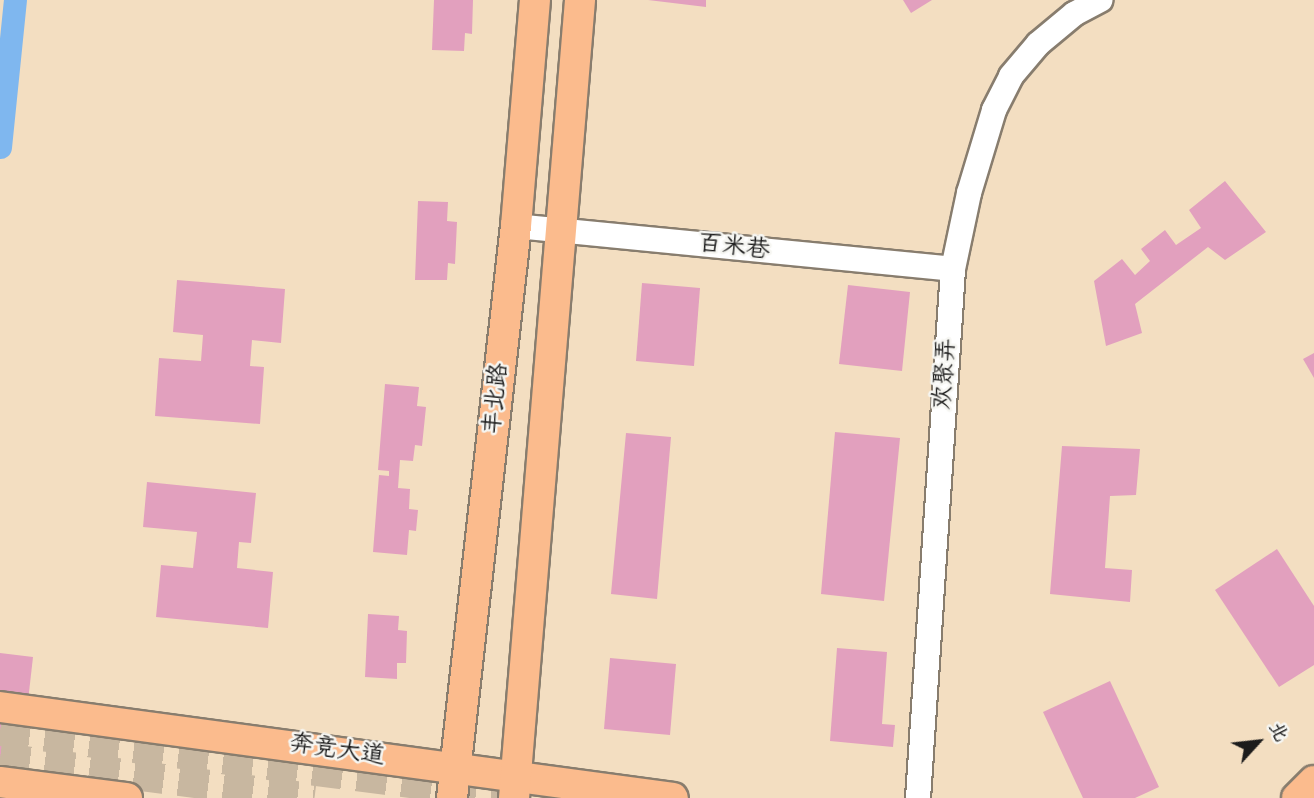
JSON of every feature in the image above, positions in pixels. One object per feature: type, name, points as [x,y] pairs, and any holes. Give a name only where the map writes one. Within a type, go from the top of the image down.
[{"type":"main road","name":"丰北路","points":[[452,798],[516,226],[535,0]]},
{"type":"main road","name":"丰北路","points":[[516,786],[580,0]]},
{"type":"main road","name":"奔竞大道","points":[[0,707],[456,767],[516,786],[673,798]]},
{"type":"main road","points":[[0,782],[127,798]]},
{"type":"main road","points":[[1297,798],[1314,782]]},
{"type":"street","name":"欢聚弄","points":[[918,798],[953,269],[969,193],[994,110],[1011,76],[1038,44],[1074,15],[1100,0]]},
{"type":"street","name":"百米巷","points":[[516,226],[953,269]]},
{"type":"building","points":[[434,0],[473,0],[472,34],[465,33],[464,51],[432,50]]},
{"type":"building","points":[[648,0],[706,0],[706,7]]},
{"type":"building","points":[[903,0],[932,0],[911,13]]},
{"type":"building","points":[[1225,181],[1266,232],[1225,260],[1208,247],[1135,304],[1142,333],[1106,346],[1094,281],[1122,259],[1135,275],[1150,261],[1141,249],[1165,230],[1176,245],[1201,228],[1189,210]]},
{"type":"building","points":[[418,201],[448,202],[447,221],[457,222],[455,264],[448,263],[447,280],[415,280]]},
{"type":"building","points":[[177,280],[285,289],[281,343],[252,340],[250,366],[264,367],[260,424],[155,416],[159,358],[201,361],[203,335],[173,332]]},
{"type":"building","points":[[642,283],[700,288],[694,366],[636,361]]},
{"type":"building","points":[[848,285],[910,292],[902,371],[839,364]]},
{"type":"building","points":[[1314,353],[1314,378],[1303,359]]},
{"type":"building","points":[[385,384],[419,387],[417,406],[426,407],[422,446],[415,445],[413,461],[400,460],[398,488],[410,489],[409,509],[418,510],[416,531],[409,530],[407,555],[373,552],[379,475],[389,476],[389,471],[378,470]]},
{"type":"building","points":[[835,432],[900,438],[884,601],[821,594]]},
{"type":"building","points":[[626,433],[671,437],[657,599],[611,594]]},
{"type":"building","points":[[1062,446],[1140,449],[1136,495],[1110,496],[1105,568],[1132,570],[1130,602],[1050,594]]},
{"type":"building","points":[[147,482],[256,493],[251,543],[239,542],[237,568],[273,572],[268,628],[156,617],[161,565],[193,568],[197,532],[143,527]]},
{"type":"building","points":[[1277,549],[1314,606],[1314,665],[1279,687],[1215,590]]},
{"type":"building","points":[[368,614],[399,616],[398,630],[407,631],[406,663],[397,663],[397,679],[365,677]]},
{"type":"building","points":[[837,648],[887,652],[882,724],[895,725],[893,747],[830,741]]},
{"type":"building","points":[[0,653],[33,657],[17,798],[0,798]]},
{"type":"building","points":[[610,658],[676,664],[670,735],[604,729]]},
{"type":"building","points":[[1110,681],[1159,787],[1135,798],[1083,798],[1043,712]]},
{"type":"waterway","points":[[0,147],[15,0]]},
{"type":"tunnel","points":[[0,731],[529,798]]},
{"type":"tunnel","points":[[0,758],[314,798]]}]
